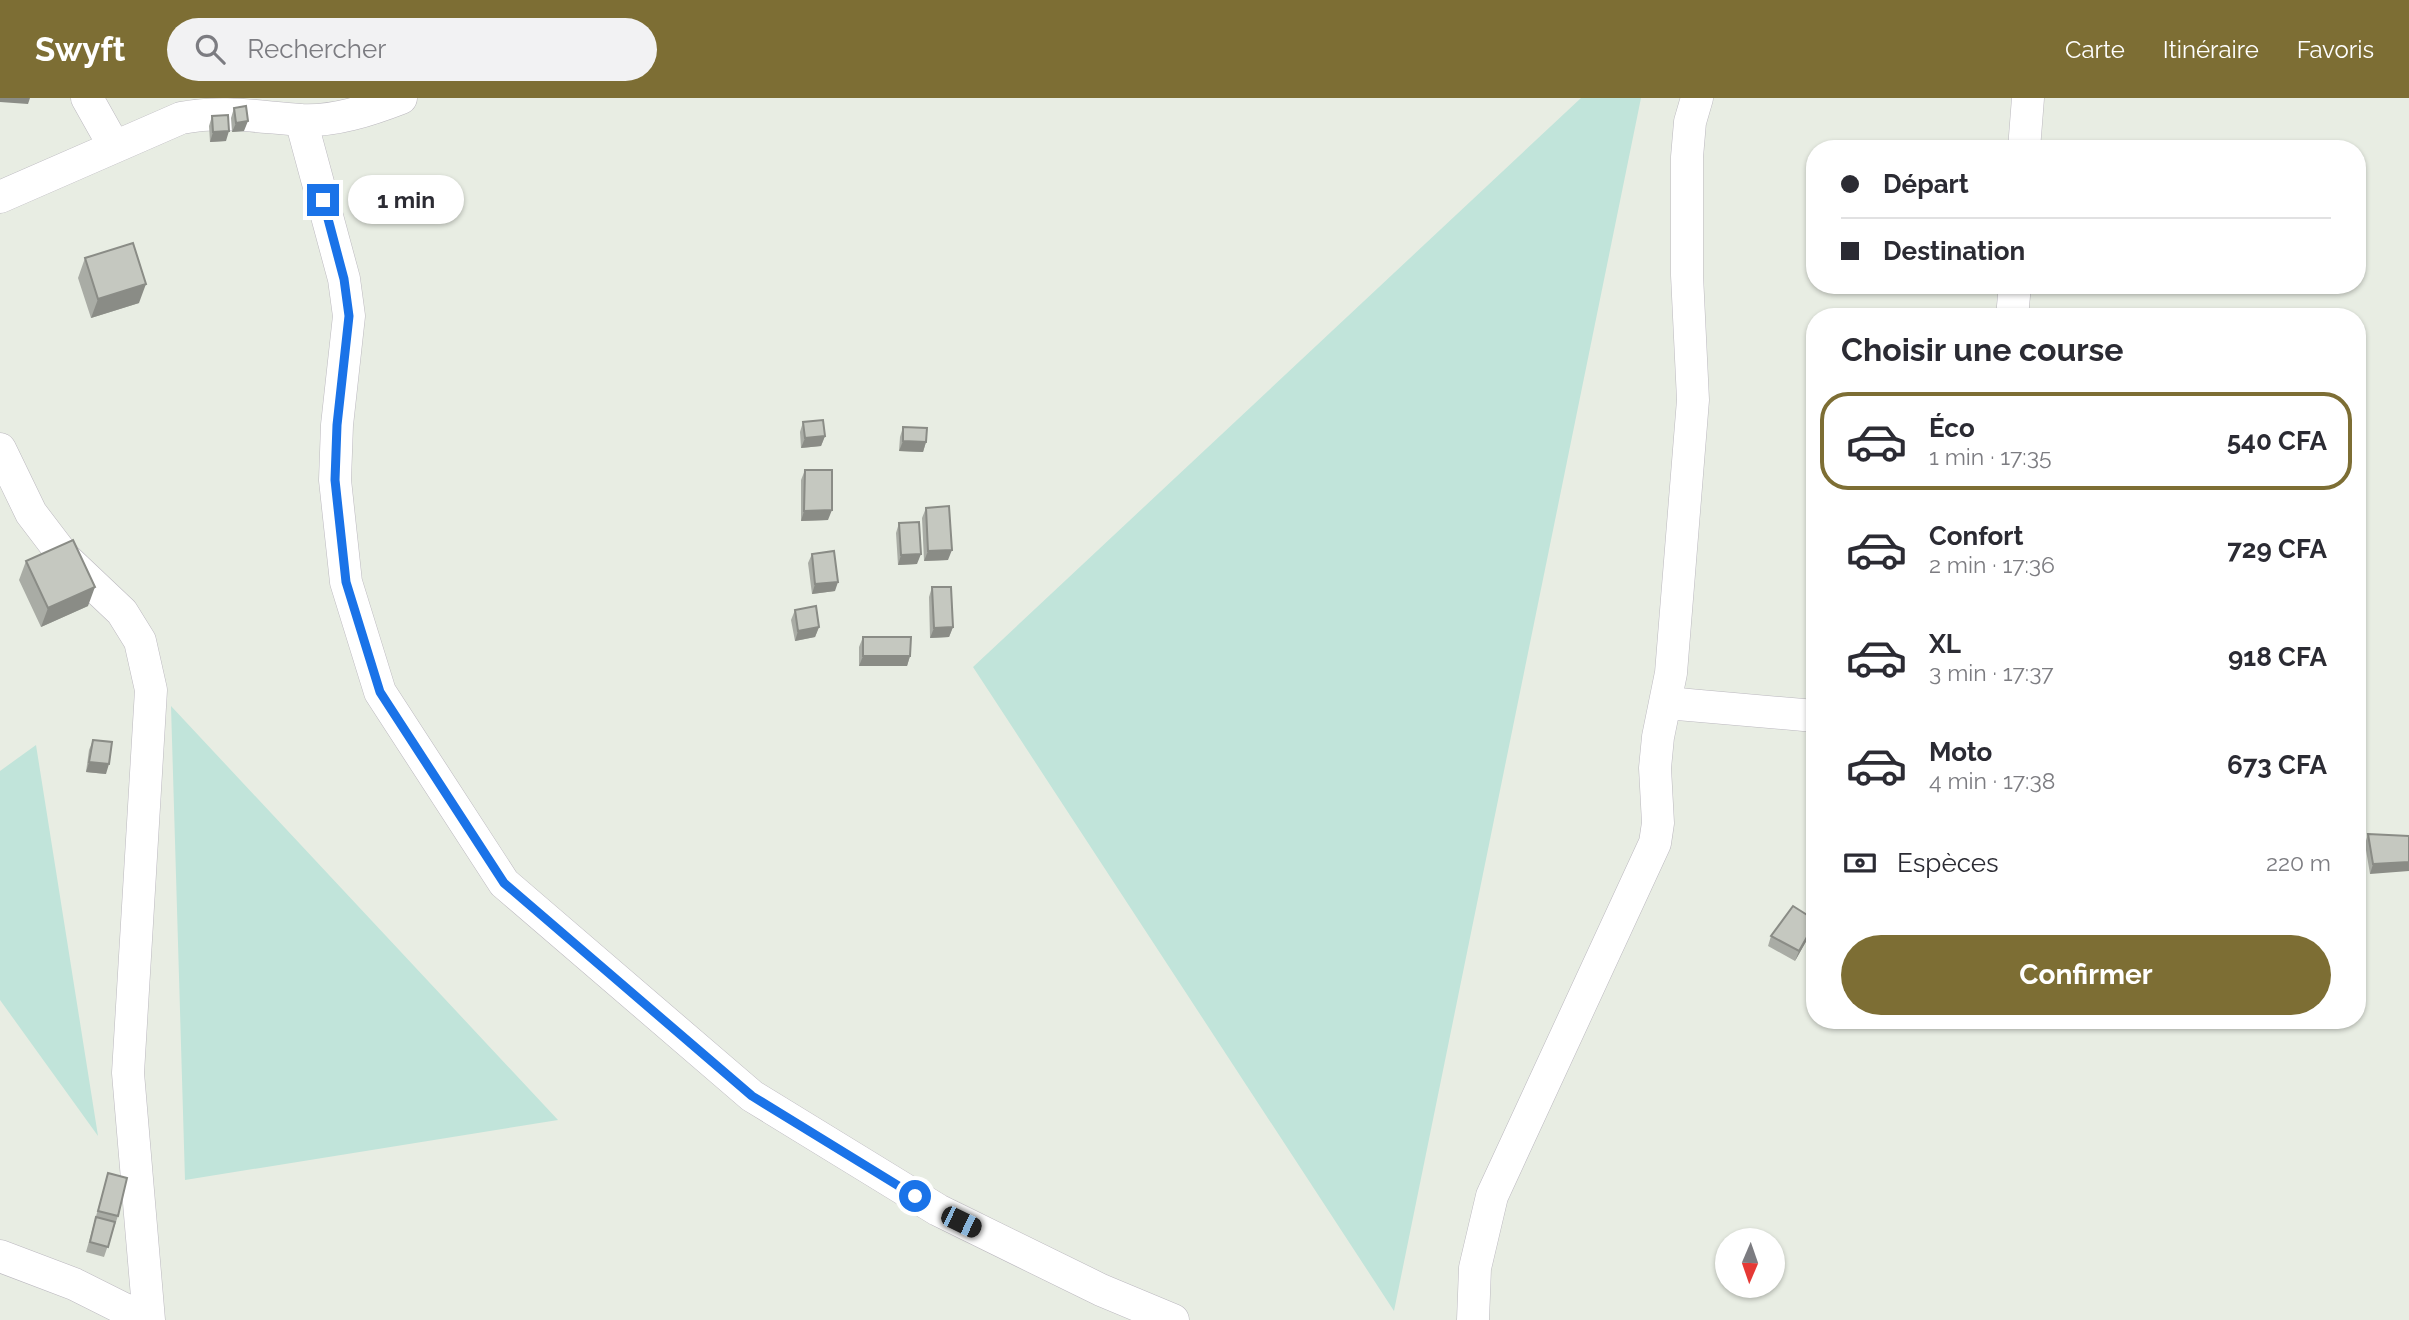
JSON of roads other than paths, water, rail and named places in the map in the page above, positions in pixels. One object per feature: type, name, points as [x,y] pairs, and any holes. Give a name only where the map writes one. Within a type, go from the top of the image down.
[{"type":"street","points":[[87,98],[114,146]]},
{"type":"street","points":[[0,197],[181,118],[210,113],[301,120],[350,114],[401,98]]},
{"type":"street","points":[[1473,1320],[1475,1268],[1492,1196],[1655,843],[1658,823],[1656,758],[1671,673],[1693,400],[1687,275],[1687,157],[1690,122],[1697,98]]},
{"type":"street","points":[[2025,140],[2028,98]]},
{"type":"street","points":[[301,120],[344,279],[349,316],[337,425],[335,480],[346,582],[380,692],[504,883],[752,1096],[938,1210],[1101,1290],[1172,1320]]},
{"type":"street","points":[[0,449],[31,513],[66,559],[121,612],[140,641],[151,690],[128,1073],[147,1320]]},
{"type":"street","points":[[1666,703],[1806,715]]},
{"type":"street","points":[[0,1256],[74,1284],[147,1320]]}]
